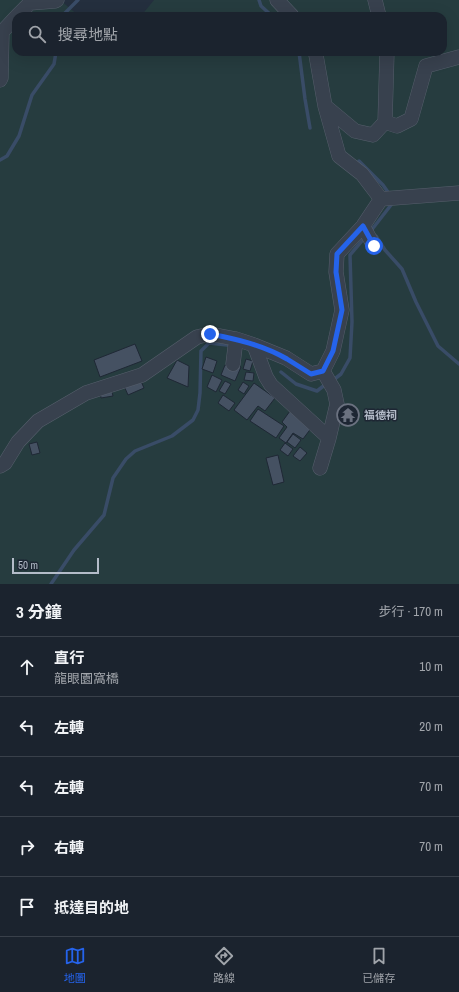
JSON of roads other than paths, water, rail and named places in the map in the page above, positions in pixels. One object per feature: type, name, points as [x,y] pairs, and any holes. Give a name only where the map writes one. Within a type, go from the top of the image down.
[{"type":"street","points":[[22,12],[30,3],[57,0]]},
{"type":"street","points":[[277,0],[288,12]]},
{"type":"street","points":[[375,0],[378,12]]},
{"type":"street","points":[[0,80],[2,32],[12,22]]},
{"type":"street","points":[[316,56],[325,106],[339,156],[362,174],[381,199]]},
{"type":"street","points":[[325,106],[355,131],[373,135],[385,122],[387,56]]},
{"type":"street","points":[[385,122],[397,126],[410,119],[426,66],[459,57]]},
{"type":"street","points":[[381,199],[459,193]]},
{"type":"street","points":[[0,466],[5,463],[18,442],[38,421],[86,393],[142,375],[197,337],[210,334],[236,339],[286,358],[311,374],[323,371],[333,351],[342,310],[336,272],[337,254],[363,226],[381,199]]},
{"type":"street","points":[[363,226],[374,246]]},
{"type":"street","points":[[233,364],[236,339]]},
{"type":"street","points":[[254,345],[266,377],[271,385],[329,438]]},
{"type":"street","points":[[320,468],[337,404],[334,390],[323,371]]},
{"type":"waterway","points":[[66,12],[78,0]]},
{"type":"waterway","points":[[259,0],[261,6],[268,12]]},
{"type":"waterway","points":[[0,160],[7,156],[19,136],[32,95],[54,64],[55,56]]},
{"type":"waterway","points":[[300,56],[310,128]]},
{"type":"waterway","points":[[359,161],[383,185],[390,195]]},
{"type":"waterway","points":[[370,232],[391,205],[391,202]]},
{"type":"waterway","points":[[332,381],[341,374],[350,358],[352,322],[350,255],[366,236]]},
{"type":"waterway","points":[[376,236],[385,250],[402,269],[416,302],[438,346],[459,364]]},
{"type":"waterway","points":[[51,584],[74,550],[104,515],[113,478],[126,459],[135,451],[172,436],[193,420],[198,410],[200,393],[201,351],[209,343],[227,345]]},
{"type":"waterway","points":[[281,372],[296,384],[317,391],[326,384]]},
{"type":"place","name":"福德祠","points":[[348,415]]}]
